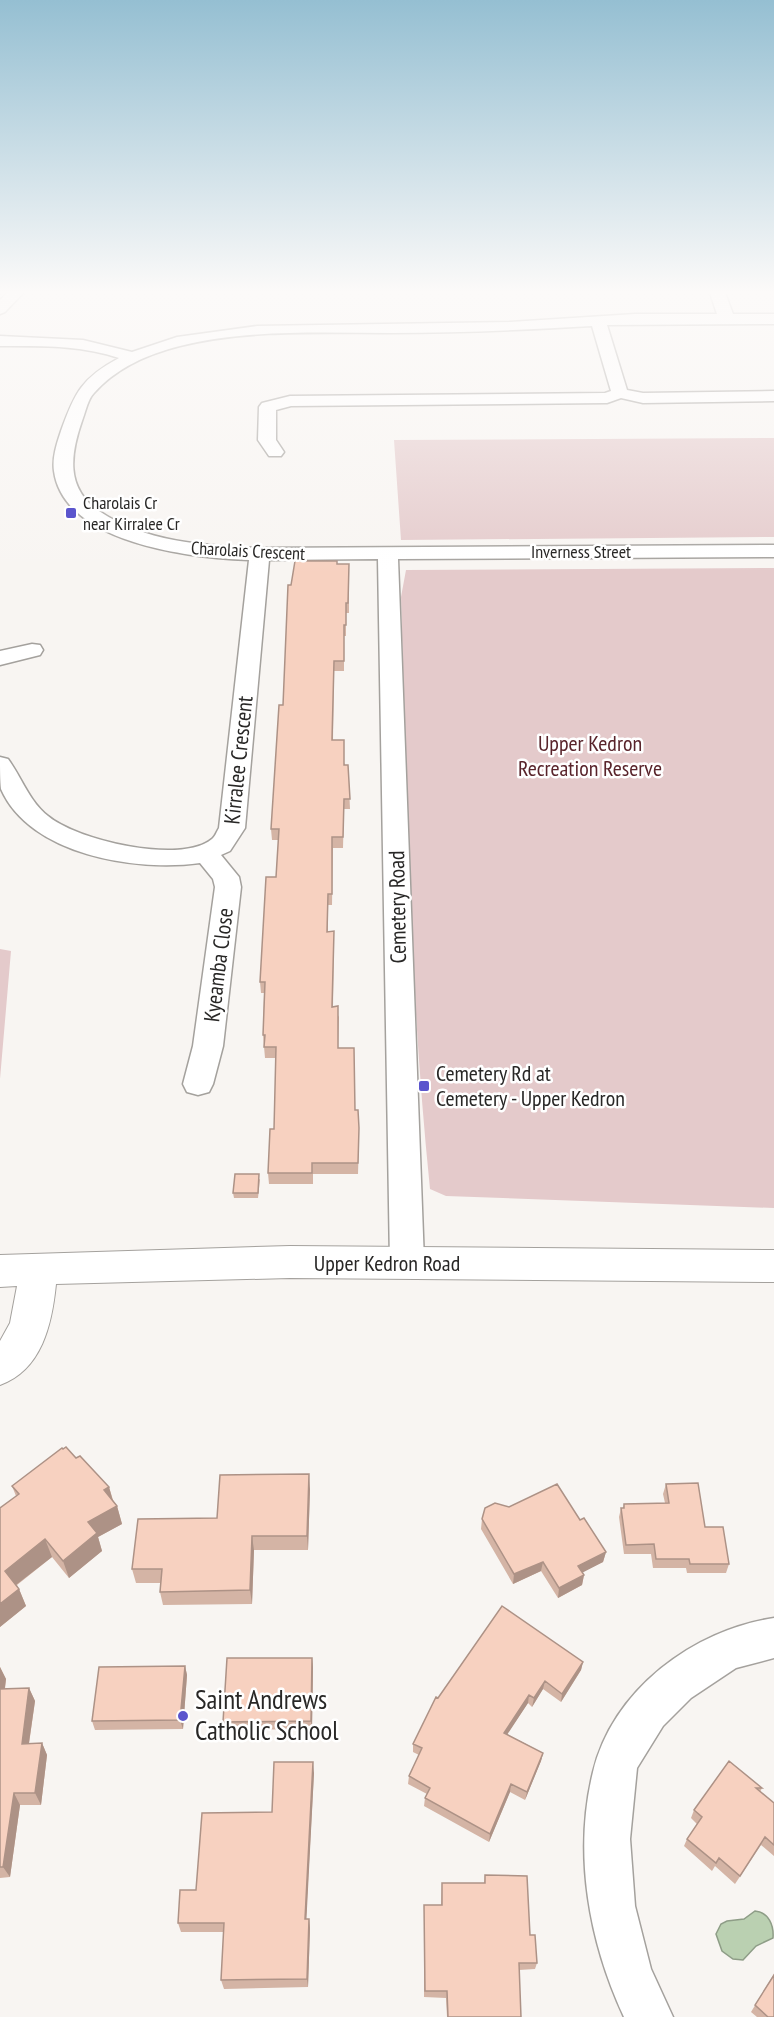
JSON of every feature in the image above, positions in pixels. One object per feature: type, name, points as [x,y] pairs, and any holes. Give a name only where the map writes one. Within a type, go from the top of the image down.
[{"type":"main road","name":"Upper Kedron Road","points":[[0,1271],[407,1262],[774,1266]]},
{"type":"main road","points":[[0,1367],[21,1348],[27,1335],[39,1269]]},
{"type":"street","name":"Charolais Crescent","points":[[92,384],[84,393],[63,464],[63,476],[72,496],[88,512],[104,522],[144,539],[199,551],[260,554],[388,553]]},
{"type":"street","points":[[617,384],[620,393]]},
{"type":"street","points":[[275,452],[267,440],[268,407],[284,402],[608,398],[620,393],[643,398],[774,396]]},
{"type":"street","name":"Inverness Street","points":[[388,553],[774,551]]},
{"type":"street","name":"Cemetery Road","points":[[388,553],[407,1262]]},
{"type":"street","name":"Kirralee Crescent","points":[[0,764],[15,791],[35,817],[46,827],[76,843],[112,852],[183,857],[205,853],[226,840],[232,828],[260,554]]},
{"type":"street","points":[[0,658],[32,650]]},
{"type":"street","name":"Kyeamba Close","points":[[198,1084],[208,1046],[228,887],[226,877],[205,853]]},
{"type":"street","points":[[649,2017],[628,1970],[616,1924],[607,1863],[609,1815],[616,1770],[630,1739],[651,1708],[687,1673],[715,1656],[738,1647],[774,1638]]},
{"type":"green space","points":[[774,438],[774,537],[401,540],[394,440]]},
{"type":"green space","name":"Upper Kedron Recreation Reserve","points":[[774,568],[774,1208],[446,1196],[430,1189],[418,1042],[410,893],[401,597],[406,570]]},
{"type":"green space","points":[[0,949],[11,951],[0,1079]]},
{"type":"shaded area","points":[[755,1911],[764,1914],[770,1920],[773,1938],[756,1946],[743,1960],[733,1959],[722,1951],[716,1934],[721,1924],[744,1919]]},
{"type":"building","points":[[295,561],[337,561],[337,564],[349,564],[348,603],[346,603],[346,625],[344,625],[344,661],[334,661],[332,740],[344,740],[344,765],[348,765],[350,799],[344,799],[343,837],[332,837],[332,894],[328,894],[327,932],[334,931],[332,1007],[338,1006],[338,1048],[354,1048],[355,1110],[358,1110],[359,1128],[358,1163],[312,1163],[312,1173],[268,1173],[270,1129],[274,1129],[276,1047],[264,1047],[265,982],[260,982],[266,877],[276,877],[279,829],[271,829],[279,705],[283,705],[288,585],[291,585]]},
{"type":"building","points":[[235,1174],[259,1174],[258,1193],[233,1193]]},
{"type":"building","points":[[66,1447],[76,1458],[80,1456],[109,1487],[104,1490],[117,1506],[88,1522],[97,1533],[63,1561],[45,1539],[5,1571],[19,1589],[0,1604],[0,1508],[19,1494],[12,1486]]},
{"type":"building","points":[[309,1474],[307,1536],[252,1536],[250,1590],[160,1592],[162,1569],[132,1569],[138,1519],[217,1518],[220,1475]]},
{"type":"building","points":[[698,1483],[705,1527],[723,1527],[729,1564],[690,1564],[689,1559],[656,1559],[654,1544],[626,1545],[621,1508],[624,1508],[624,1504],[669,1503],[666,1484]]},
{"type":"building","points":[[557,1484],[580,1520],[584,1518],[606,1552],[578,1566],[584,1575],[559,1588],[543,1562],[514,1574],[482,1519],[485,1508],[495,1503],[509,1507]]},
{"type":"building","points":[[502,1606],[583,1662],[562,1694],[545,1681],[534,1698],[529,1695],[504,1733],[543,1753],[527,1792],[511,1784],[490,1834],[425,1798],[430,1788],[409,1776],[422,1748],[413,1744],[436,1697],[438,1698]]},
{"type":"building","points":[[227,1658],[312,1658],[311,1721],[223,1722]]},
{"type":"building","points":[[185,1666],[180,1720],[92,1721],[99,1667]]},
{"type":"building","points":[[29,1688],[22,1744],[42,1743],[35,1793],[14,1793],[3,1867],[0,1867],[0,1689]]},
{"type":"building","points":[[729,1761],[762,1788],[756,1788],[774,1803],[774,1845],[765,1837],[740,1876],[719,1858],[716,1863],[687,1839],[702,1817],[694,1810]]},
{"type":"building","points":[[274,1762],[313,1762],[305,1919],[309,1919],[307,1979],[221,1980],[224,1923],[178,1923],[180,1890],[196,1890],[202,1813],[272,1812]]},
{"type":"building","points":[[485,1875],[527,1876],[530,1935],[535,1935],[537,1963],[519,1963],[521,2017],[448,2017],[447,1991],[425,1991],[424,1905],[442,1905],[442,1883],[485,1883]]},
{"type":"building","points":[[774,1975],[774,2017],[768,2017],[755,2005]]},
{"type":"place","name":"Charolais Cr near Kirralee Cr","points":[[71,513]]},
{"type":"place","name":"Cemetery Rd at Cemetery - Upper Kedron","points":[[424,1086]]},
{"type":"place","name":"Saint Andrews Catholic School","points":[[183,1716]]}]
